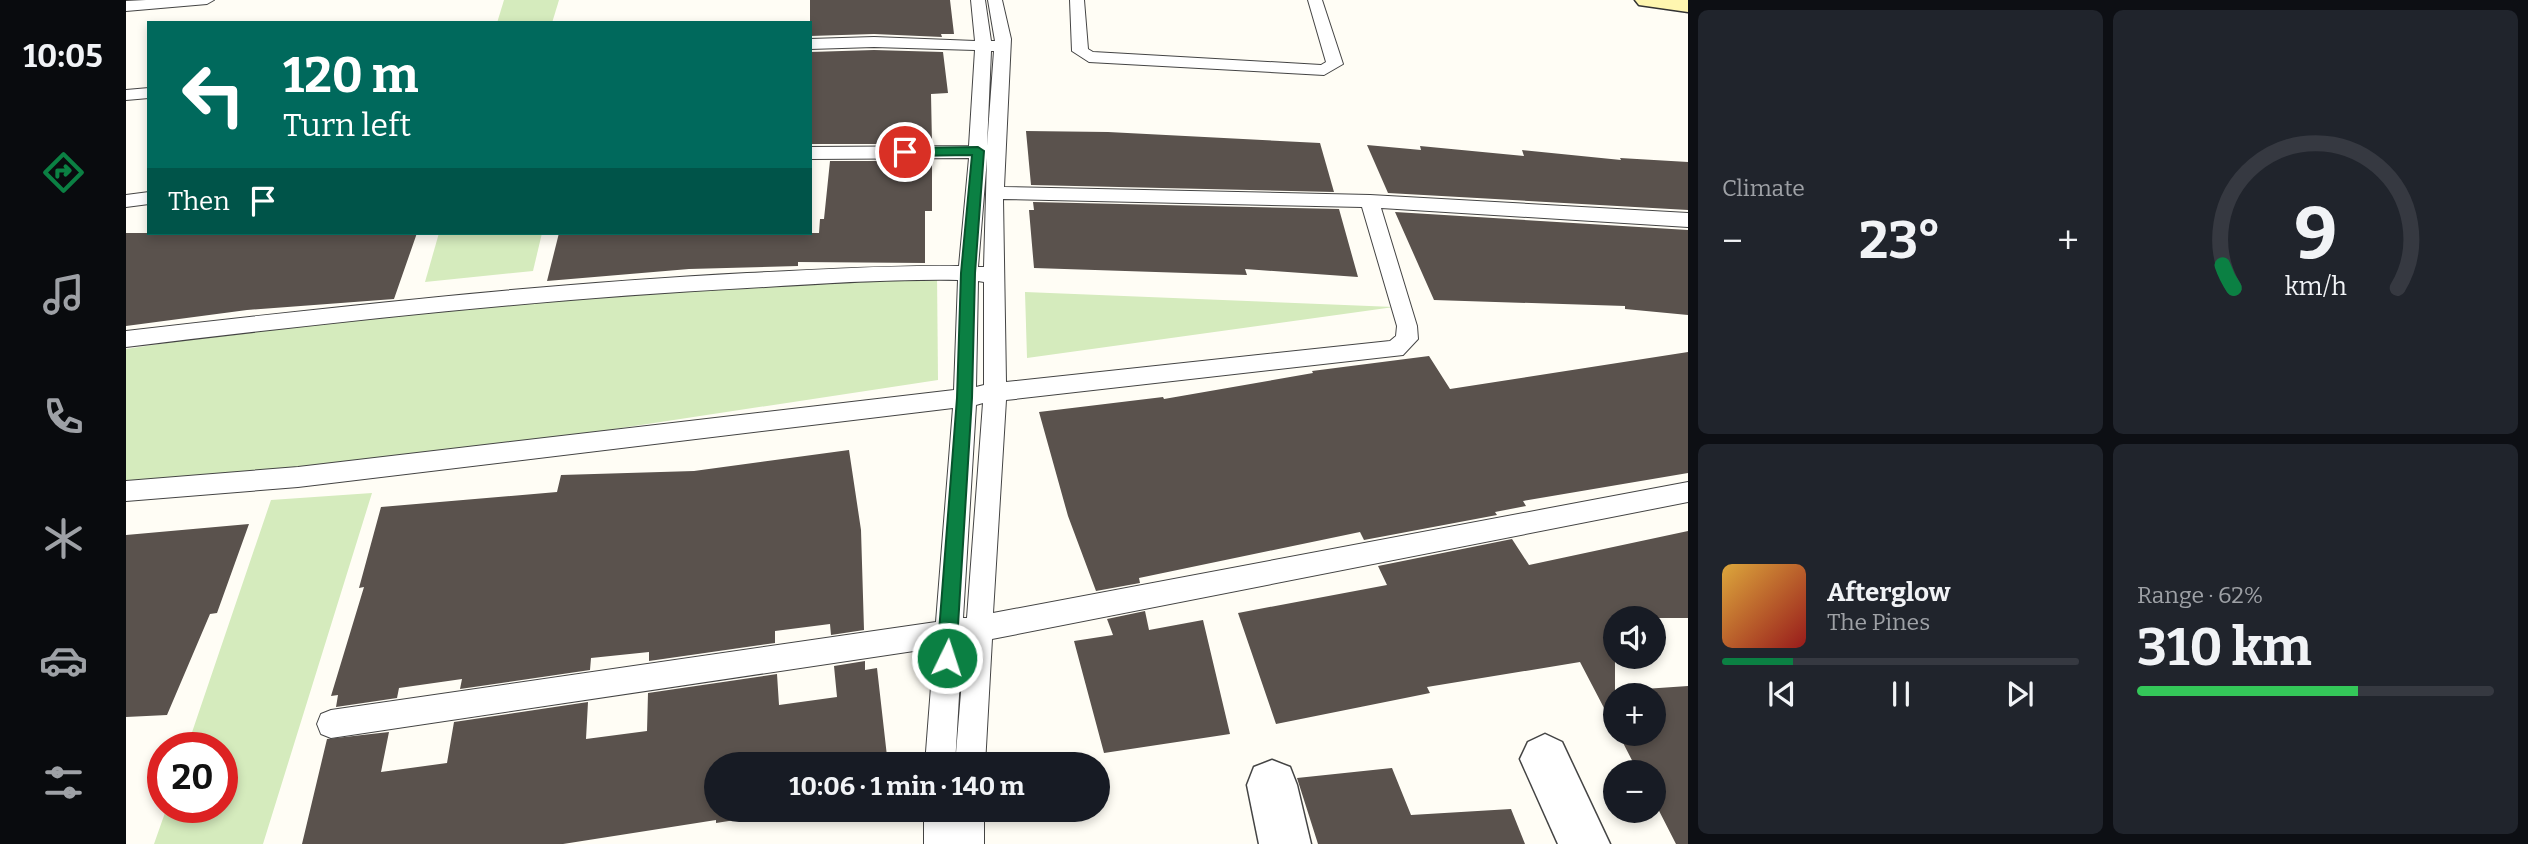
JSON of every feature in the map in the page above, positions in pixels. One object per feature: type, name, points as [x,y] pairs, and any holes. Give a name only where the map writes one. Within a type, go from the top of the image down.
[{"type":"main road","points":[[1648,0],[1688,4]]},
{"type":"street","points":[[1545,759],[1584,844]]},
{"type":"street","points":[[1272,785],[1285,844]]},
{"type":"lane","points":[[126,6],[207,0]]},
{"type":"lane","points":[[978,0],[993,45]]},
{"type":"lane","points":[[941,752],[965,398],[968,273],[987,152],[995,0]]},
{"type":"lane","points":[[1077,0],[1080,51],[1089,57],[1324,70],[1335,64],[1315,0]]},
{"type":"lane","points":[[812,44],[874,42],[993,45]]},
{"type":"lane","points":[[126,95],[147,93]]},
{"type":"lane","points":[[812,153],[987,152]]},
{"type":"lane","points":[[971,752],[995,392],[994,193],[987,152]]},
{"type":"lane","points":[[994,193],[1370,201],[1688,220]]},
{"type":"lane","points":[[126,201],[147,198]]},
{"type":"lane","points":[[126,491],[298,477],[965,398],[995,392],[1395,349],[1407,339],[1407,326],[1370,201]]},
{"type":"lane","points":[[126,339],[409,306],[693,283],[968,273],[995,275]]},
{"type":"lane","points":[[331,723],[978,629],[1688,492]]},
{"type":"lane","points":[[939,822],[939,844]]},
{"type":"lane","points":[[969,822],[970,844]]},
{"type":"green space","points":[[504,0],[559,0],[553,21],[498,21]]},
{"type":"green space","points":[[438,235],[542,235],[533,271],[425,282]]},
{"type":"green space","points":[[937,273],[938,380],[298,477],[126,489],[126,349],[409,306]]},
{"type":"green space","points":[[1025,292],[1394,307],[1027,358]]},
{"type":"green space","points":[[372,493],[263,844],[154,844],[161,823],[238,823],[238,732],[192,732],[271,500]]},
{"type":"building","points":[[810,0],[950,0],[954,34],[941,34],[942,37],[874,34],[812,36]]},
{"type":"building","points":[[812,52],[943,52],[948,93],[931,94],[932,144],[812,144]]},
{"type":"building","points":[[1026,131],[1108,132],[1320,143],[1334,192],[1031,185]]},
{"type":"building","points":[[1367,145],[1421,150],[1420,146],[1524,156],[1522,150],[1621,160],[1620,158],[1688,162],[1688,210],[1388,193]]},
{"type":"building","points":[[830,161],[932,161],[932,211],[925,211],[925,263],[798,262],[798,266],[689,269],[547,281],[558,235],[812,235],[819,233],[820,219],[824,219]]},
{"type":"building","points":[[1033,202],[1339,209],[1358,277],[1245,269],[1247,275],[1034,268],[1029,210],[1034,210]]},
{"type":"building","points":[[1395,212],[1688,230],[1688,315],[1625,309],[1625,306],[1434,300]]},
{"type":"building","points":[[126,233],[416,235],[394,299],[247,310],[126,326]]},
{"type":"building","points":[[1688,352],[1688,473],[1523,501],[1526,506],[1495,512],[1497,515],[1364,540],[1360,532],[1139,578],[1140,583],[1096,591],[1068,516],[1039,412],[1164,399],[1313,373],[1312,371],[1429,356],[1450,389]]},
{"type":"building","points":[[849,450],[861,530],[864,630],[831,635],[830,624],[775,631],[775,643],[649,661],[649,652],[591,658],[590,670],[460,689],[462,679],[399,688],[397,698],[336,707],[338,695],[331,696],[364,587],[359,588],[381,507],[557,492],[561,475],[694,471]]},
{"type":"building","points":[[249,524],[217,613],[210,614],[167,715],[126,717],[126,535]]},
{"type":"building","points":[[1688,531],[1688,618],[1666,618],[1666,606],[1603,606],[1603,669],[1615,669],[1615,683],[1603,683],[1603,706],[1580,662],[1427,687],[1430,693],[1276,724],[1238,613],[1387,585],[1378,566],[1512,539],[1529,565]]},
{"type":"building","points":[[1145,611],[1149,630],[1203,620],[1230,734],[1104,752],[1074,641],[1113,635],[1107,619]]},
{"type":"building","points":[[865,661],[865,670],[877,668],[887,752],[704,752],[704,822],[563,844],[302,844],[327,739],[389,732],[381,772],[447,763],[454,722],[588,702],[586,739],[647,731],[648,693],[777,674],[779,705],[837,697],[834,666]]},
{"type":"building","points":[[1688,686],[1688,844],[1676,844],[1665,823],[1666,760],[1632,760],[1625,746],[1666,746],[1666,688]]},
{"type":"building","points":[[1392,768],[1411,815],[1511,809],[1525,844],[1318,844],[1297,778]]},
{"type":"route","points":[[905,152],[978,151],[968,273],[965,398],[947,658]]}]
